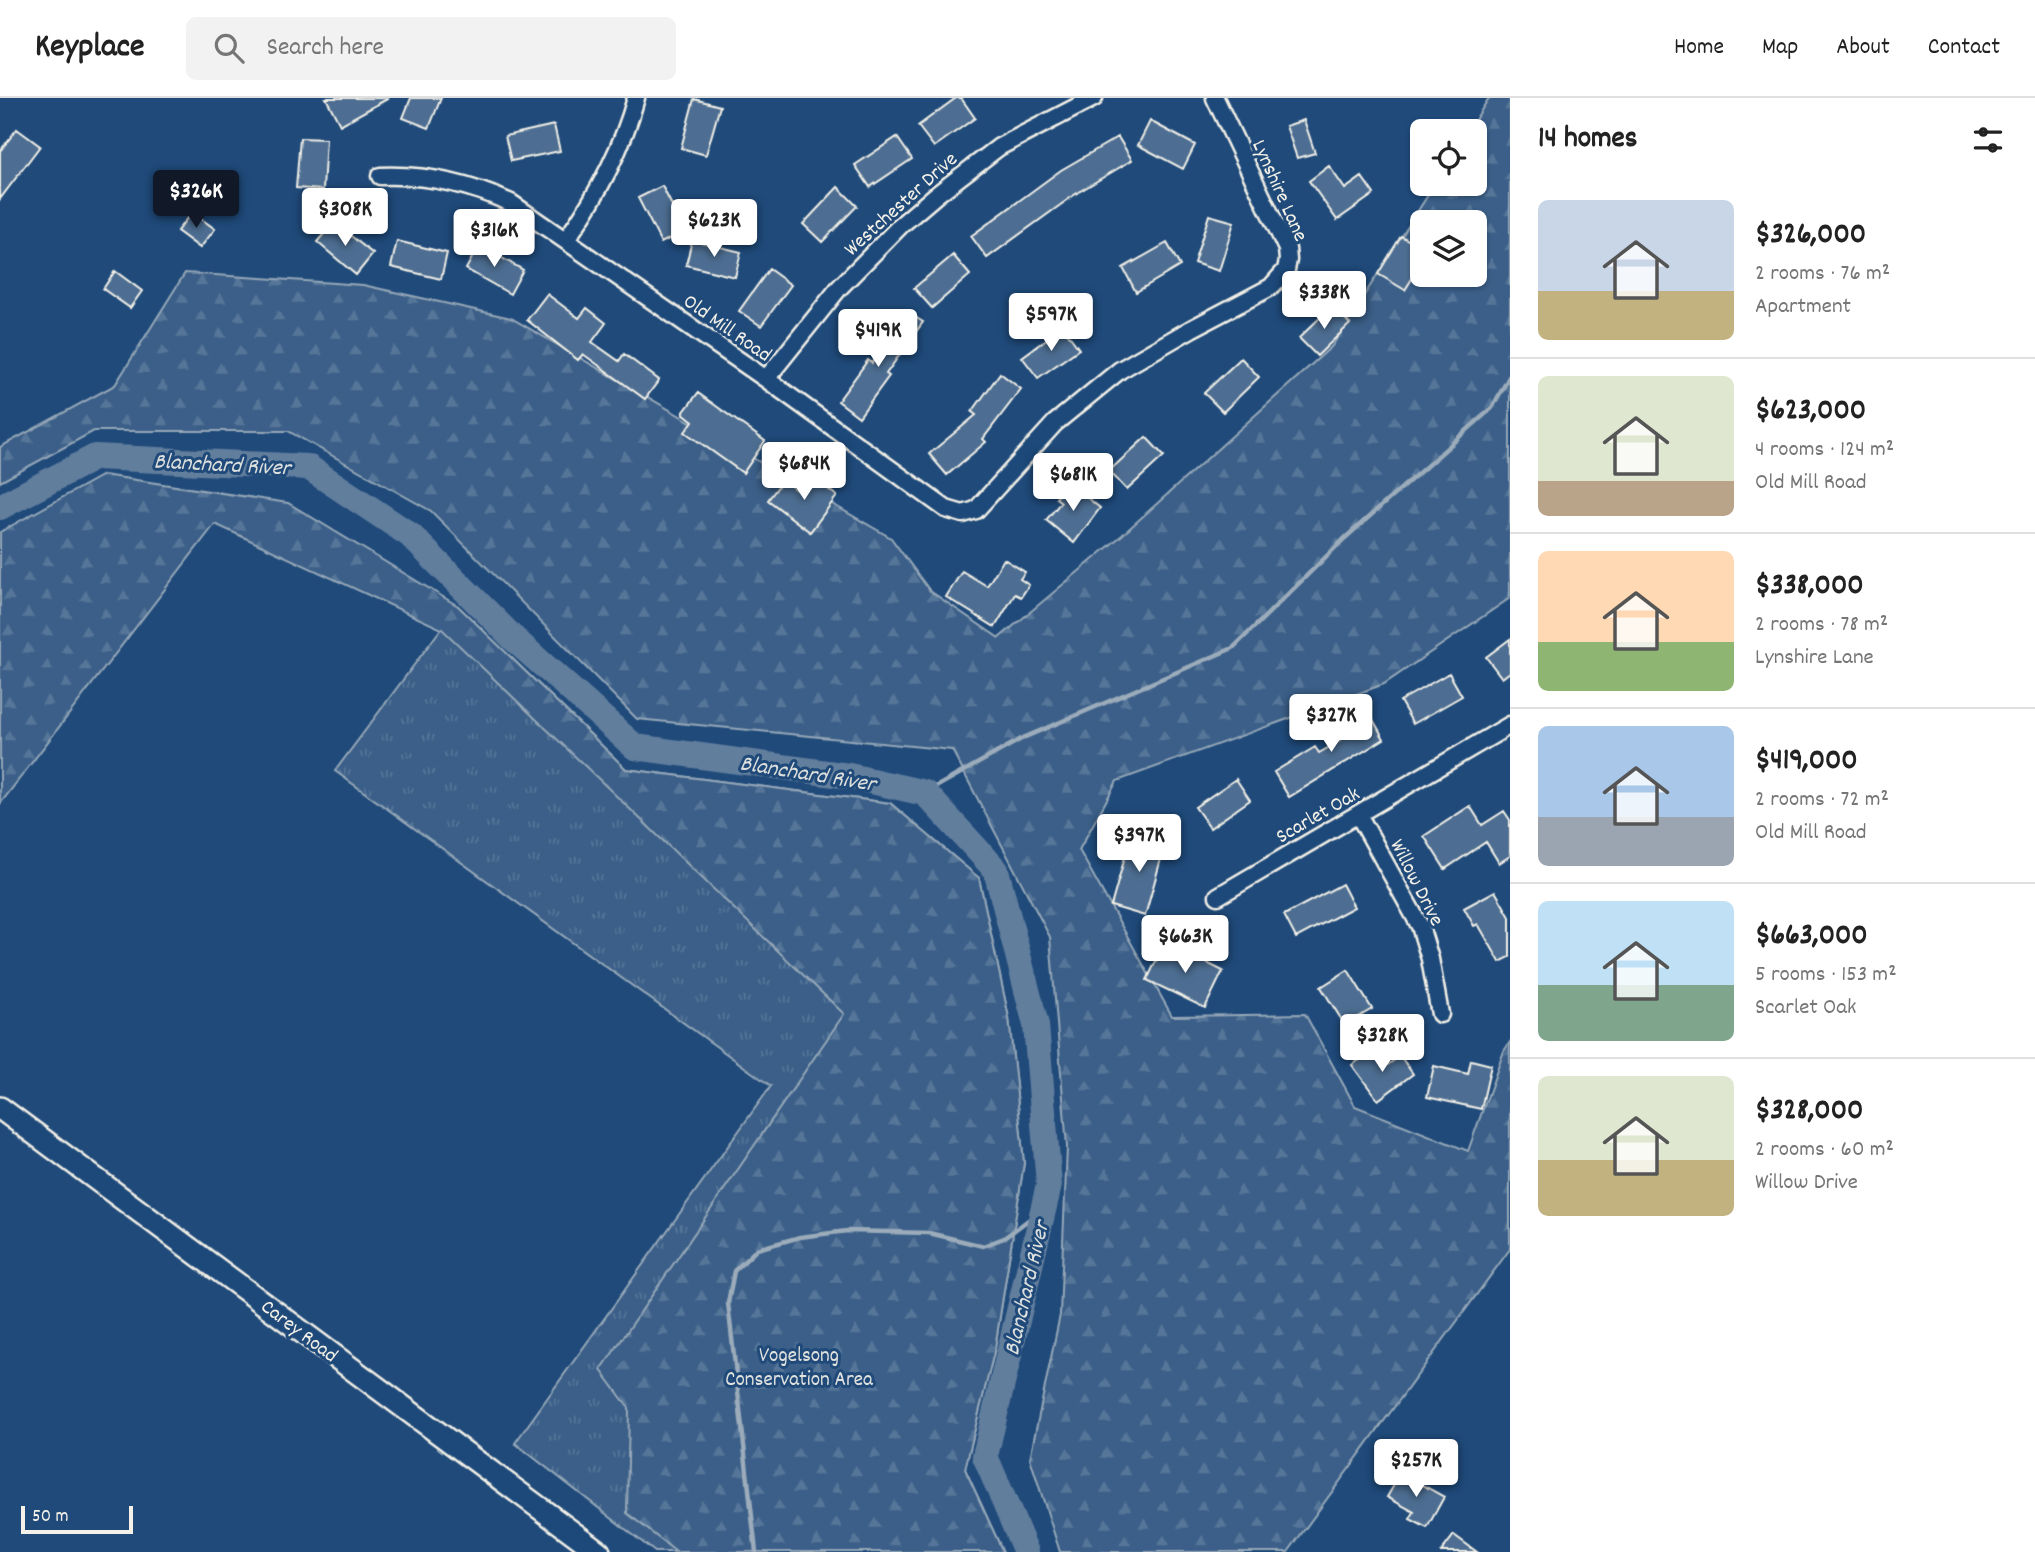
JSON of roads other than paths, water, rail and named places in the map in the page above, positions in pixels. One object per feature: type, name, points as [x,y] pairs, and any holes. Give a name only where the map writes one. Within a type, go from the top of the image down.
[{"type":"main road","name":"Carey Road","points":[[0,1108],[599,1552]]},
{"type":"street","points":[[566,240],[608,173],[626,132],[636,98]]},
{"type":"street","name":"Westchester Drive","points":[[766,379],[839,288],[878,247],[928,202],[999,147],[1094,98]]},
{"type":"street","name":"Lynshire Lane","points":[[962,514],[976,510],[1055,423],[1120,370],[1191,328],[1270,287],[1286,270],[1289,260],[1287,249],[1215,98]]},
{"type":"street","name":"Old Mill Road","points":[[380,176],[425,177],[469,187],[510,204],[766,379],[946,509],[962,514]]},
{"type":"street","name":"Scarlet Oak","points":[[1217,896],[1510,725]]},
{"type":"street","name":"Willow Drive","points":[[1358,814],[1420,926],[1430,958],[1440,1014]]},
{"type":"waterway","points":[[925,793],[1023,738],[1233,648],[1344,539],[1492,408],[1510,375]]},
{"type":"waterway","name":"Blanchard River","points":[[0,507],[95,457],[308,467],[410,535],[513,638],[635,747],[849,776],[925,793],[996,870],[1036,1025],[1049,1185],[985,1456],[1026,1552]]},
{"type":"waterway","points":[[756,1552],[728,1303],[734,1271],[757,1249],[800,1237],[847,1231],[929,1233],[983,1246],[1004,1238],[1043,1209]]},
{"type":"park label","name":"Vogelsong Conservation Area","points":[[799,1366]]}]
